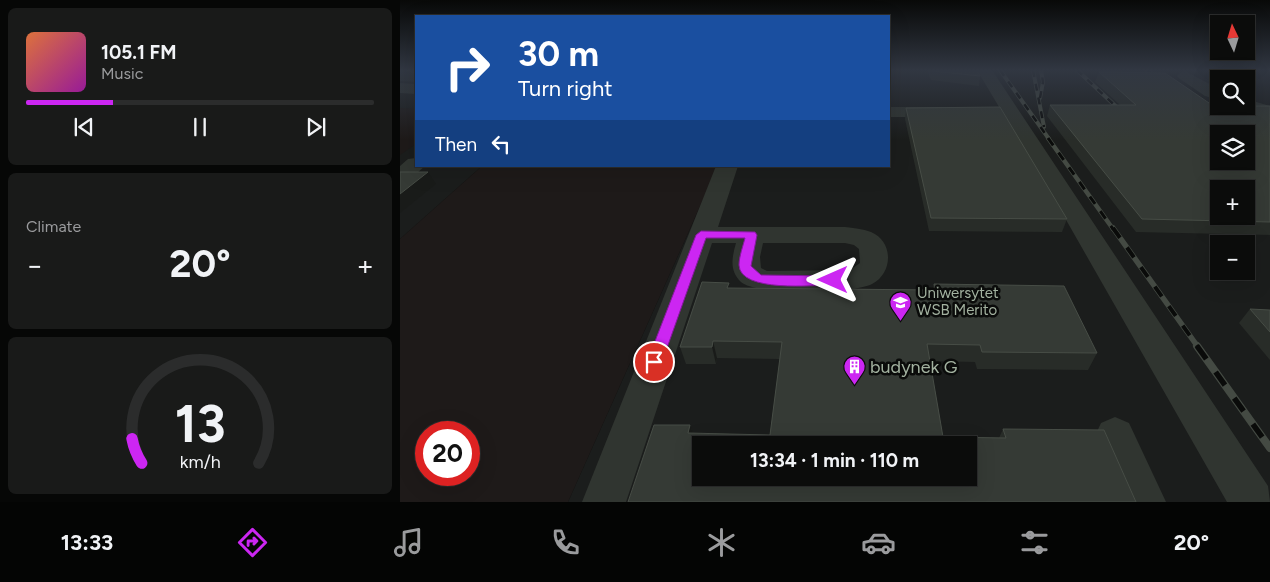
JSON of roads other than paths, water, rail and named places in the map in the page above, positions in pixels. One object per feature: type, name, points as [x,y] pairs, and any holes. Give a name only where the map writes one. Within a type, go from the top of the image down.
[{"type":"lane","points":[[994,93],[1002,111],[1252,502]]},
{"type":"lane","points":[[1255,107],[1270,112]]},
{"type":"lane","points":[[890,112],[956,112]]},
{"type":"lane","points":[[400,176],[415,165]]},
{"type":"lane","points":[[604,502],[727,167]]},
{"type":"lane","points":[[701,235],[752,235]]},
{"type":"lane","points":[[1115,436],[1144,502]]},
{"type":"railway","points":[[1017,93],[1049,139]]},
{"type":"railway","points":[[1038,93],[1044,127]]},
{"type":"railway","points":[[1040,98],[1041,93]]},
{"type":"railway","points":[[1102,93],[1124,114]]},
{"type":"railway","points":[[1048,138],[1113,229]]},
{"type":"railway","points":[[1113,228],[1198,347]]},
{"type":"railway","points":[[1197,346],[1270,448]]},
{"type":"place","name":"Uniwersytet WSB Merito","points":[[901,321]]},
{"type":"place","name":"budynek G","points":[[854,386]]}]
